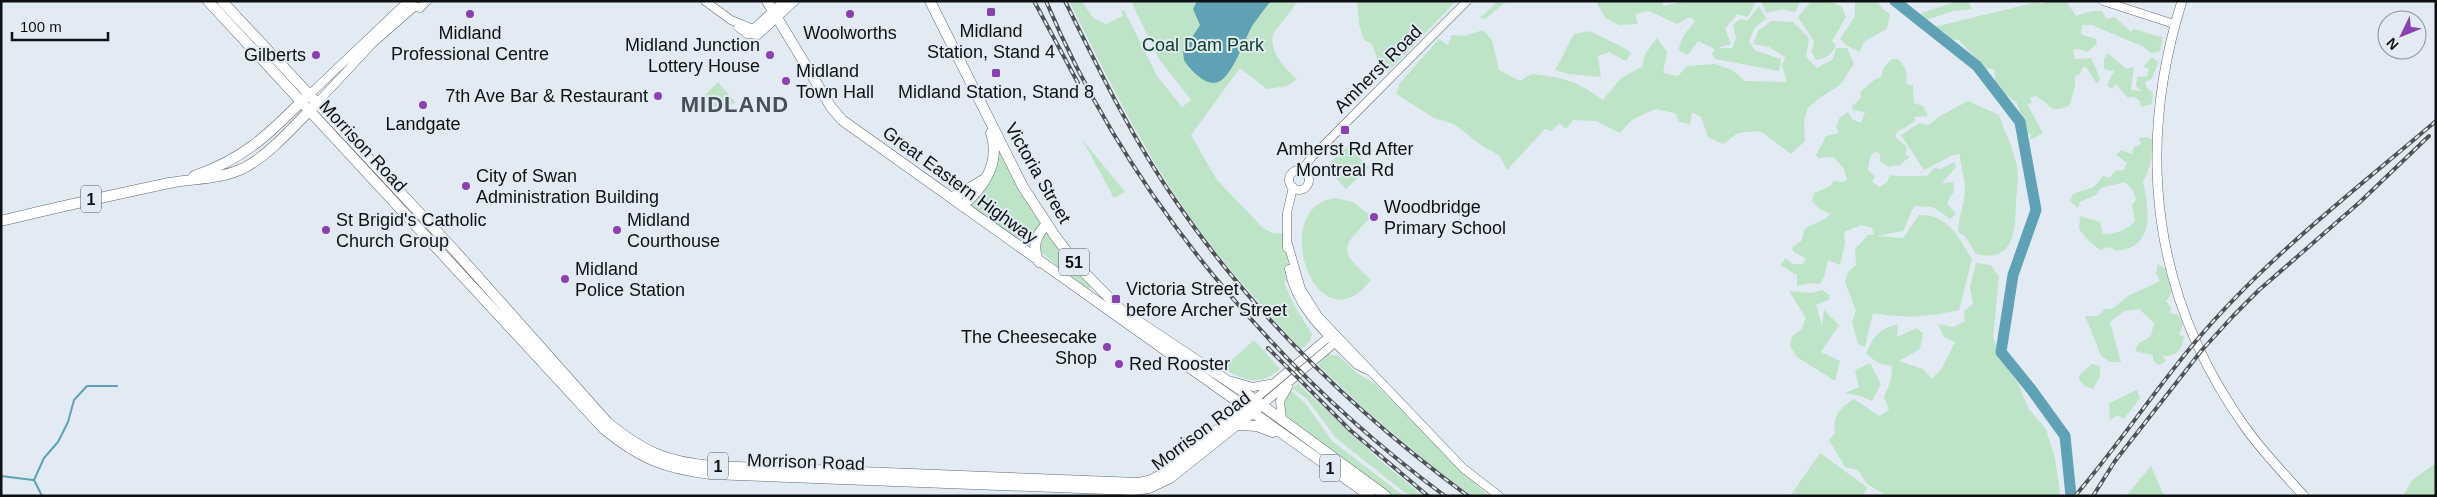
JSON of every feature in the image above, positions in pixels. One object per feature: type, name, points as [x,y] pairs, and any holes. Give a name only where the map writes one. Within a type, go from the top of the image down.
[{"type":"main road","name":"Morrison Road","points":[[208,1],[305,99],[317,103],[455,251],[608,423],[630,440],[671,460],[712,466],[1138,483],[1151,480],[1163,474],[1257,403]]},
{"type":"main road","name":"Morrison Road","points":[[222,1],[305,99],[309,111],[604,429],[626,447],[651,462],[668,468],[711,474],[1133,490],[1149,488],[1170,478],[1238,425],[1249,410]]},
{"type":"main road","name":"Great Eastern Highway","points":[[767,1],[830,107],[842,120],[1370,496]]},
{"type":"main road","name":"Victoria Street","points":[[930,1],[1023,187],[1077,265],[1121,310],[1257,403]]},
{"type":"main road","points":[[2182,1],[2174,24],[2160,95],[2156,156],[2159,210],[2170,267],[2191,332],[2224,392],[2245,426],[2304,496]]},
{"type":"main road","name":"1","points":[[181,181],[222,166],[245,152],[305,99]]},
{"type":"main road","points":[[309,111],[317,103]]},
{"type":"main road","points":[[962,206],[979,190],[989,174],[994,149],[993,137],[982,106]]},
{"type":"main road","name":"1","points":[[1,221],[76,202],[181,181],[214,179],[244,168],[261,156],[309,111]]},
{"type":"main road","points":[[950,197],[967,190],[989,174]]},
{"type":"main road","points":[[1039,262],[1035,246],[1039,232],[1047,224]]},
{"type":"main road","name":"1","points":[[1257,403],[1386,496]]},
{"type":"main road","points":[[1238,425],[1257,426],[1277,434],[1284,434]]},
{"type":"street","points":[[410,3],[420,8],[426,1]]},
{"type":"street","points":[[704,1],[753,33],[795,1]]},
{"type":"street","points":[[775,15],[784,1]]},
{"type":"street","name":"Amherst Road","points":[[1304,173],[1310,158],[1467,1]]},
{"type":"street","points":[[2103,1],[2174,24]]},
{"type":"street","points":[[305,99],[410,3]]},
{"type":"street","points":[[317,103],[410,3]]},
{"type":"street","points":[[1287,213],[1302,189],[1308,184],[1304,173],[1291,175],[1290,180],[1293,187],[1287,213],[1288,264],[1292,284],[1301,303],[1312,318],[1335,338],[1464,468],[1499,496]]},
{"type":"street","points":[[1293,187],[1302,189]]},
{"type":"street","points":[[1288,244],[1301,289],[1316,313],[1357,365]]},
{"type":"street","points":[[1312,318],[1320,337],[1314,355],[1334,351],[1345,355],[1368,371]]},
{"type":"street","name":"Morrison Road","points":[[1257,403],[1274,383],[1335,338]]},
{"type":"street","name":"Morrison Road","points":[[1257,403],[1290,381],[1314,355]]},
{"type":"street","points":[[1220,376],[1253,387],[1274,383]]},
{"type":"street","points":[[1282,421],[1280,401],[1290,381]]},
{"type":"green space","name":"Coal Dam Park","points":[[1069,1],[1082,1],[1093,18],[1106,24],[1123,16],[1121,11],[1124,10],[1157,76],[1182,107],[1191,100],[1159,59],[1131,1],[1298,1],[1273,34],[1272,41],[1279,59],[1297,79],[1287,86],[1267,89],[1240,68],[1191,135],[1217,180],[1263,228],[1273,233],[1287,234],[1287,257],[1291,278],[1284,283],[1295,307],[1312,334],[1310,341],[1301,349],[1228,266],[1200,231],[1170,188],[1110,82]]},
{"type":"green space","points":[[1357,1],[1456,1],[1389,71],[1378,62],[1372,44],[1364,40],[1359,24]]},
{"type":"green space","points":[[1498,1],[1507,1],[1485,19],[1480,18]]},
{"type":"green space","points":[[1596,1],[1663,1],[1663,6],[1681,2],[1756,1],[1748,17],[1737,14],[1725,29],[1731,44],[1718,48],[1732,48],[1736,38],[1733,25],[1740,19],[1748,20],[1759,6],[1766,18],[1754,29],[1749,42],[1755,50],[1781,59],[1779,71],[1715,59],[1712,54],[1715,49],[1698,41],[1688,55],[1678,50],[1684,35],[1695,21],[1690,17],[1677,24],[1649,11],[1635,14],[1638,24],[1619,25],[1605,18]]},
{"type":"green space","points":[[1761,1],[1801,1],[1795,12],[1782,9],[1766,13]]},
{"type":"green space","points":[[1811,1],[1829,1],[1842,7],[1846,17],[1832,41],[1836,45],[1832,51],[1828,56],[1816,60],[1812,52],[1814,41],[1798,17]]},
{"type":"green space","points":[[1855,1],[1877,1],[1890,14],[1887,29],[1865,41],[1859,52],[1846,45],[1840,39],[1855,16]]},
{"type":"green space","points":[[1952,1],[1968,1],[1972,9],[1953,11],[1926,20],[1921,13],[1952,3]]},
{"type":"green space","points":[[2048,1],[2066,1],[2076,16],[2092,11],[2102,11],[2106,19],[2115,17],[2131,32],[2133,29],[2163,37],[2160,51],[2151,53],[2144,47],[2092,25],[2082,25],[2081,34],[2096,39],[2097,44],[2087,52],[2078,49],[2073,50],[2075,59],[2091,58],[2100,78],[2097,84],[2086,67],[2083,67],[2080,74],[2075,76],[2075,86],[2070,105],[2063,108],[2051,108],[2036,96],[2030,98],[2032,103],[2027,104],[2043,133],[2030,140],[2031,134],[2027,134],[2017,103],[2002,91],[1995,81],[1994,69],[1986,69],[1959,40],[1950,39],[1944,32],[1934,27],[2037,2],[2042,4]]},
{"type":"green space","points":[[1771,21],[1793,22],[1809,38],[1806,57],[1817,68],[1833,59],[1836,48],[1847,48],[1854,64],[1840,85],[1807,109],[1804,122],[1805,141],[1791,154],[1760,131],[1738,133],[1723,144],[1708,137],[1701,117],[1692,112],[1690,124],[1679,122],[1675,113],[1655,109],[1632,120],[1620,133],[1596,121],[1573,120],[1566,129],[1559,123],[1552,131],[1545,129],[1507,170],[1499,155],[1482,146],[1454,124],[1434,118],[1396,94],[1400,83],[1439,39],[1448,45],[1452,35],[1465,36],[1483,30],[1492,40],[1499,70],[1520,81],[1531,74],[1569,81],[1585,88],[1603,100],[1621,78],[1642,67],[1645,54],[1657,38],[1667,52],[1663,73],[1678,76],[1687,66],[1715,64],[1732,70],[1745,81],[1787,82],[1782,66],[1785,57],[1769,47],[1753,44],[1758,31]]},
{"type":"green space","points":[[1590,31],[1631,53],[1626,61],[1609,52],[1598,56],[1601,77],[1568,74],[1555,70],[1574,34]]},
{"type":"green space","points":[[2108,53],[2126,69],[2134,67],[2131,90],[2141,91],[2136,86],[2137,77],[2147,76],[2149,69],[2143,67],[2152,57],[2158,62],[2152,79],[2145,82],[2147,88],[2153,93],[2152,104],[2141,107],[2140,101],[2134,97],[2128,98],[2116,84],[2112,89],[2107,85],[2114,71],[2104,69],[2104,59]]},
{"type":"green space","points":[[1892,59],[1898,59],[1903,65],[1907,77],[1906,84],[1913,85],[1914,103],[1923,106],[1928,116],[1914,117],[1916,121],[1897,132],[1895,137],[1907,147],[1905,155],[1910,156],[1900,165],[1888,167],[1880,161],[1880,154],[1875,151],[1870,158],[1868,170],[1875,176],[1872,182],[1880,187],[1887,182],[1890,175],[1927,176],[1934,168],[1940,169],[1954,162],[1956,167],[1942,183],[1953,182],[1954,191],[1947,203],[1956,214],[1950,219],[1933,207],[1914,206],[1903,231],[1876,236],[1903,238],[1919,215],[1938,218],[1957,235],[1972,259],[1959,310],[1916,316],[1873,313],[1865,347],[1858,344],[1852,322],[1856,311],[1845,282],[1848,272],[1856,265],[1855,249],[1868,235],[1874,235],[1872,228],[1861,225],[1844,232],[1845,243],[1840,265],[1828,260],[1824,277],[1820,284],[1811,283],[1797,286],[1797,275],[1780,265],[1786,258],[1793,264],[1803,264],[1806,259],[1794,252],[1792,248],[1802,240],[1805,229],[1822,221],[1830,214],[1818,208],[1812,201],[1814,193],[1830,186],[1834,181],[1842,182],[1847,180],[1844,169],[1834,157],[1818,158],[1816,155],[1826,136],[1839,133],[1836,127],[1840,117],[1848,112],[1852,119],[1861,123],[1865,112],[1853,110],[1852,106],[1860,99],[1861,91],[1874,80],[1881,77],[1884,67]]},
{"type":"green space","points":[[718,82],[736,103],[699,109],[696,104]]},
{"type":"green space","points":[[1968,101],[1999,115],[2014,154],[2018,171],[2013,234],[2006,249],[1999,254],[1989,256],[1976,254],[1965,236],[1958,232],[1965,189],[1960,154],[1953,155],[1924,170],[1901,135],[1919,123],[1929,125],[1938,117]]},
{"type":"green space","points":[[2147,137],[2152,140],[2152,146],[2149,166],[2143,182],[2148,216],[2144,235],[2138,243],[2129,248],[2116,251],[2110,247],[2100,250],[2079,229],[2080,216],[2100,222],[2103,234],[2125,229],[2135,221],[2132,205],[2136,200],[2133,191],[2125,182],[2101,188],[2096,195],[2080,202],[2078,208],[2070,201],[2073,194],[2094,187],[2103,176],[2109,178],[2115,171],[2124,170],[2127,163],[2116,155],[2121,150],[2132,154],[2133,148],[2141,144],[2139,138]]},
{"type":"green space","points":[[1082,139],[1125,192],[1114,198]]},
{"type":"green space","points":[[996,142],[1043,226],[1034,250],[964,205],[974,197]]},
{"type":"green space","points":[[1348,146],[1369,167],[1358,178],[1355,177],[1357,179],[1346,189],[1326,167],[1336,157],[1340,159],[1337,156]]},
{"type":"green space","points":[[1335,198],[1353,202],[1371,216],[1349,242],[1347,248],[1352,261],[1371,280],[1357,294],[1339,300],[1324,294],[1312,280],[1304,261],[1302,241],[1305,221],[1316,206]]},
{"type":"green space","points":[[1046,230],[1091,287],[1087,292],[1038,249],[1038,239]]},
{"type":"green space","points":[[1976,263],[1991,265],[1999,277],[1993,338],[2009,371],[2018,383],[2028,408],[2046,429],[2055,458],[2060,492],[2057,496],[1887,496],[1867,484],[1858,470],[1845,467],[1829,440],[1835,433],[1836,417],[1845,405],[1854,399],[1879,416],[1889,410],[1884,397],[1891,380],[1892,366],[1878,363],[1866,354],[1874,338],[1886,328],[1898,324],[1897,337],[1916,328],[1923,333],[1920,349],[1899,361],[1923,369],[1932,379],[1942,368],[1955,342],[1944,337],[1938,324],[1954,327],[1965,321],[1964,311],[1973,304],[1970,287]]},
{"type":"green space","points":[[2158,264],[2165,269],[2172,293],[2166,301],[2171,307],[2170,313],[2178,315],[2183,324],[2179,335],[2184,336],[2182,345],[2175,354],[2162,356],[2166,361],[2158,365],[2153,360],[2153,355],[2135,351],[2138,344],[2151,336],[2154,323],[2139,309],[2124,311],[2110,322],[2121,362],[2110,362],[2101,356],[2085,316],[2098,316],[2105,309],[2112,309],[2128,296],[2160,281],[2156,273]]},
{"type":"green space","points":[[1822,290],[1829,295],[1830,299],[1816,305],[1822,326],[1824,310],[1839,325],[1821,352],[1840,361],[1835,381],[1797,357],[1790,346],[1792,336],[1801,330],[1806,318],[1789,291],[1812,293]]},
{"type":"green space","points":[[1254,340],[1280,369],[1266,378],[1252,380],[1245,379],[1223,368]]},
{"type":"green space","points":[[1328,354],[1339,356],[1358,374],[1375,384],[1488,496],[1472,496],[1426,461],[1368,412],[1318,365]]},
{"type":"green space","points":[[1870,363],[1881,384],[1872,401],[1845,393],[1859,387],[1855,370]]},
{"type":"green space","points":[[2091,364],[2100,366],[2100,376],[2093,389],[2084,386],[2078,377]]},
{"type":"green space","points":[[1298,384],[1376,457],[1423,496],[1411,496],[1404,492],[1336,438],[1307,399],[1292,388]]},
{"type":"green space","points":[[1289,389],[1306,404],[1332,441],[1404,496],[1392,496],[1297,428],[1283,414],[1282,396]]},
{"type":"green space","points":[[2137,390],[2140,398],[2124,419],[2118,415],[2110,420],[2109,403]]},
{"type":"green space","points":[[1820,453],[1868,488],[1862,496],[1790,496]]},
{"type":"green space","points":[[2436,463],[2436,496],[2403,496],[2412,480]]},
{"type":"green space","points":[[2151,466],[2164,496],[2126,496]]},
{"type":"water","points":[[1197,1],[1271,1],[1252,26],[1233,66],[1223,79],[1218,82],[1213,83],[1203,80],[1184,60],[1183,51],[1200,25],[1193,9]]},
{"type":"waterway","points":[[1895,1],[1977,66],[2020,122],[2036,210],[2013,275],[2001,352],[2065,436],[2071,496]]},
{"type":"waterway","points":[[34,480],[44,458],[58,442],[68,422],[74,400],[87,386],[117,386]]},
{"type":"waterway","points":[[1,476],[33,480]]},
{"type":"waterway","points":[[34,480],[42,496]]},
{"type":"railway","points":[[1034,1],[1078,83]]},
{"type":"railway","points":[[1046,1],[1080,73],[1119,143],[1164,210],[1213,275],[1266,336],[1323,393],[1383,447],[1445,496]]},
{"type":"railway","points":[[1065,1],[1131,130],[1161,179],[1207,245],[1274,324],[1310,362],[1387,432],[1468,496]]},
{"type":"railway","points":[[2075,496],[2196,341],[2223,311],[2281,253],[2436,121]]},
{"type":"railway","points":[[2093,496],[2115,461],[2202,350],[2234,315],[2259,290],[2360,202],[2429,136]]},
{"type":"railway","points":[[1268,348],[1350,430],[1428,496]]},
{"type":"place","name":"Midland Station, Stand 4","points":[[991,12]]},
{"type":"place","name":"Midland Professional Centre","points":[[470,14]]},
{"type":"place","name":"Woolworths","points":[[850,14]]},
{"type":"place","name":"Gilberts","points":[[316,55]]},
{"type":"place","name":"Midland Junction Lottery House","points":[[770,55]]},
{"type":"place","name":"Midland Station, Stand 8","points":[[996,73]]},
{"type":"place","name":"Midland Town Hall","points":[[786,81]]},
{"type":"place","name":"7th Ave Bar & Restaurant","points":[[658,96]]},
{"type":"place","name":"Landgate","points":[[423,105]]},
{"type":"place","name":"Amherst Rd After Montreal Rd","points":[[1345,130]]},
{"type":"place","name":"City of Swan Administration Building","points":[[466,186]]},
{"type":"place","name":"Woodbridge Primary School","points":[[1374,217]]},
{"type":"place","name":"St Brigid's Catholic Church Group","points":[[326,230]]},
{"type":"place","name":"Midland Courthouse","points":[[617,230]]},
{"type":"place","name":"Midland Police Station","points":[[565,279]]},
{"type":"place","name":"Victoria Street before Archer Street","points":[[1116,299]]},
{"type":"place","name":"The Cheesecake Shop","points":[[1107,347]]},
{"type":"place","name":"Red Rooster","points":[[1119,364]]},
{"type":"district","name":"MIDLAND","points":[[735,104]]}]
